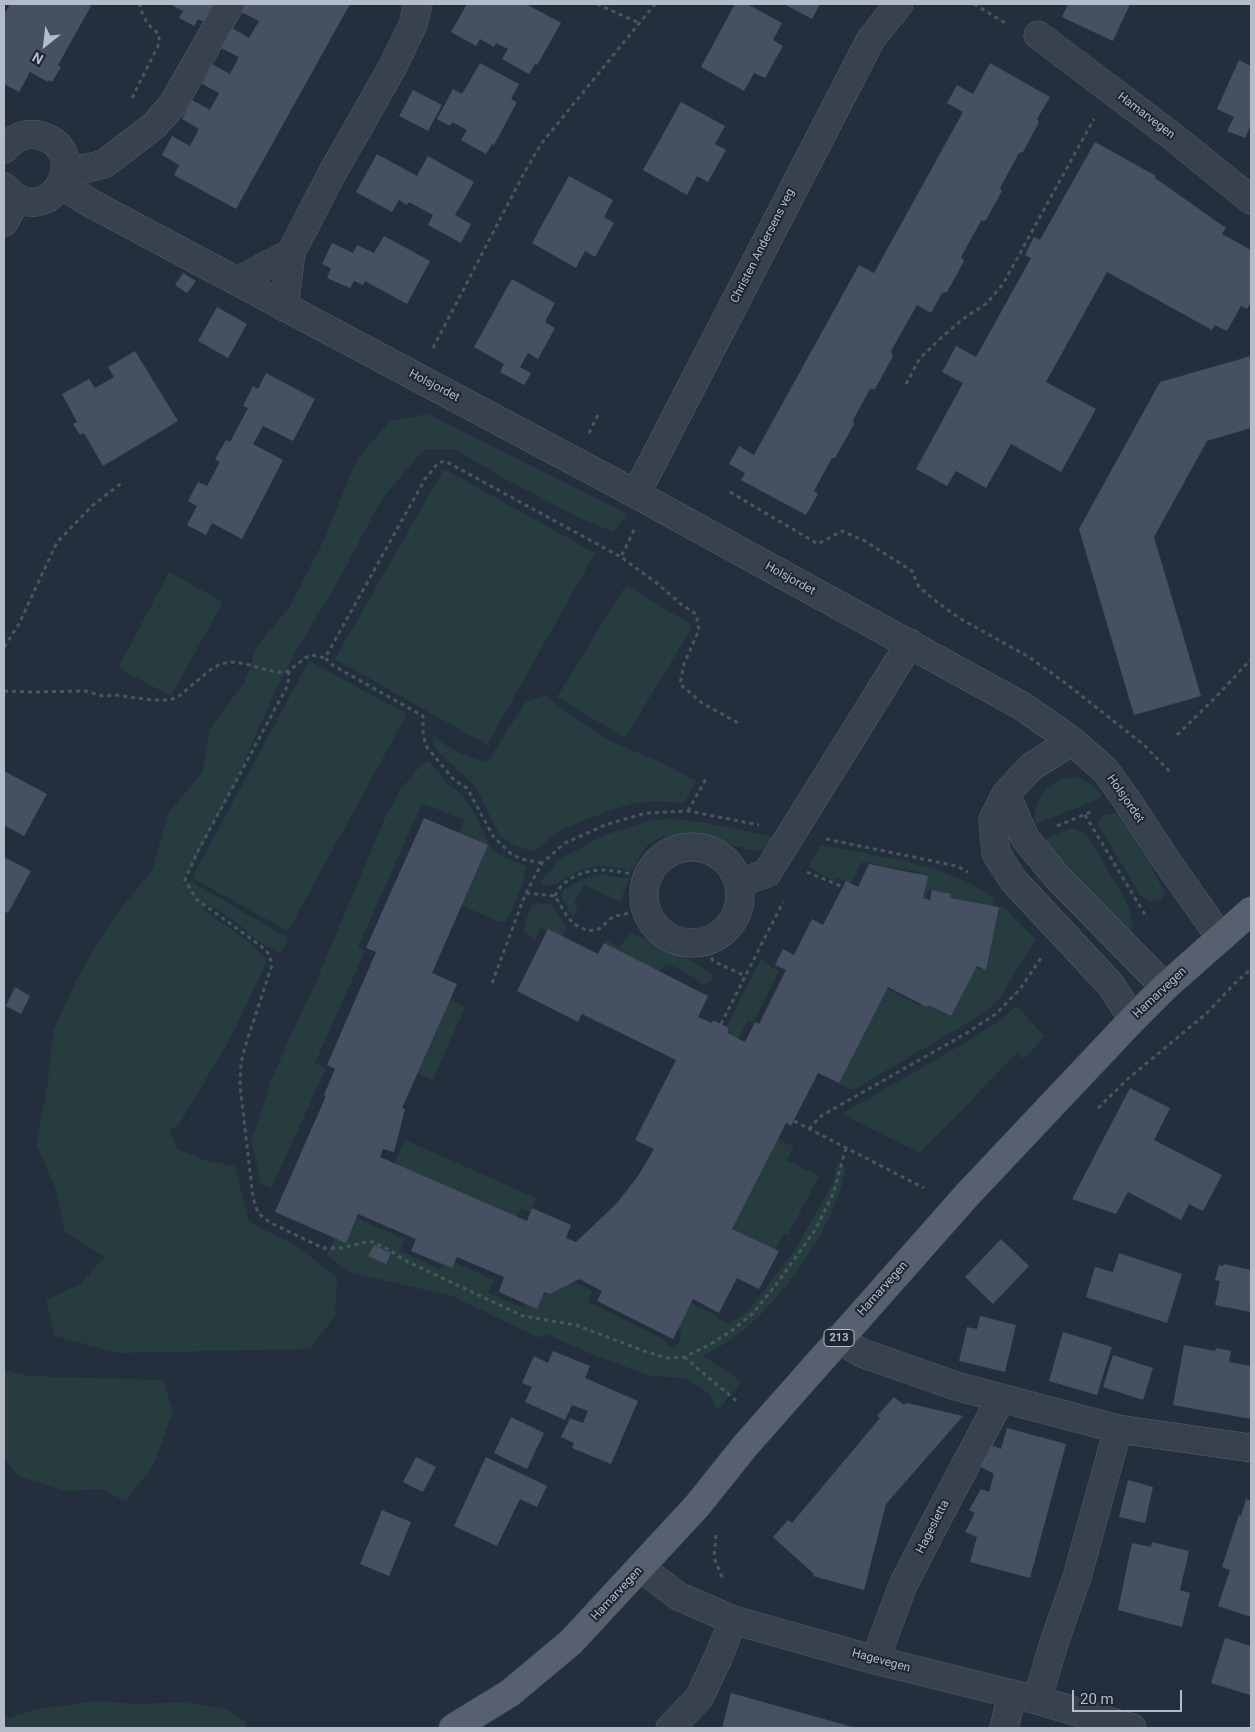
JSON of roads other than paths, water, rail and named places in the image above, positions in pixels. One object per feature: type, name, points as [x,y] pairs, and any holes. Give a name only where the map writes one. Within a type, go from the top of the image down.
[{"type":"main road","name":"Hamarvegen","points":[[453,1728],[510,1693],[571,1642],[698,1506],[745,1446],[967,1194],[1164,988],[1251,911]]},
{"type":"street","points":[[63,176],[104,164],[155,125],[173,104],[230,4]]},
{"type":"street","points":[[284,307],[291,252],[330,177],[392,68],[413,25],[418,4]]},
{"type":"street","name":"Christen Andersens veg","points":[[636,494],[871,39],[899,4]]},
{"type":"street","name":"Hamarvegen","points":[[1038,35],[1172,136],[1251,200]]},
{"type":"street","points":[[4,149],[12,140],[23,135],[36,134],[47,138],[57,146],[64,156],[63,176],[56,191],[46,199],[34,202],[22,201],[10,192],[4,222]]},
{"type":"street","name":"Holsjordet","points":[[63,176],[94,205],[636,494],[1022,706],[1072,741],[1105,770],[1221,938]]},
{"type":"street","points":[[237,281],[291,252]]},
{"type":"street","points":[[740,883],[767,873],[910,643]]},
{"type":"street","points":[[1072,741],[1031,767],[1006,794],[993,820],[996,853],[1013,880],[1110,984],[1133,1019]]},
{"type":"street","points":[[1006,794],[1024,838],[1057,877],[1164,988]]},
{"type":"street","points":[[702,848],[729,863],[740,883],[740,907],[728,929],[705,942],[681,942],[655,927],[645,905],[646,882],[656,863],[674,850],[702,848]]},
{"type":"street","points":[[838,1339],[862,1353],[956,1386],[1118,1429],[1251,1448]]},
{"type":"street","name":"Hagesletta","points":[[875,1660],[903,1585],[1001,1398]]},
{"type":"street","points":[[1004,1728],[1024,1698],[1054,1643],[1077,1577],[1118,1429]]},
{"type":"street","name":"Hagevegen","points":[[641,1568],[678,1596],[733,1620],[875,1660],[1132,1728]]},
{"type":"street","points":[[670,1728],[699,1698],[733,1620]]}]
